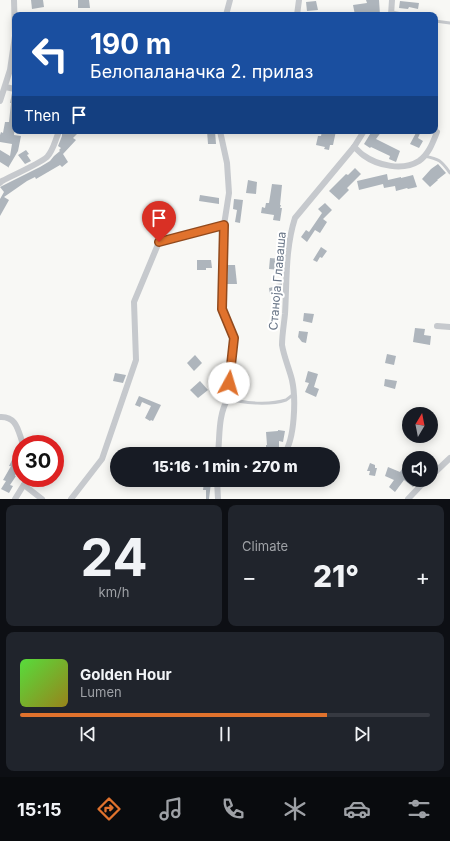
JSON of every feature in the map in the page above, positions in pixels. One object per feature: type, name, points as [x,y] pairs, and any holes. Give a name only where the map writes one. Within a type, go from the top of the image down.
[{"type":"street","points":[[14,0],[14,12]]},
{"type":"street","points":[[227,12],[230,0]]},
{"type":"street","points":[[297,12],[299,0]]},
{"type":"street","points":[[391,12],[392,0]]},
{"type":"street","points":[[0,101],[10,70],[12,56]]},
{"type":"street","points":[[5,87],[12,88]]},
{"type":"street","points":[[0,183],[36,164],[47,156],[58,134]]},
{"type":"street","points":[[218,447],[219,424],[228,398],[234,338],[222,309],[224,225],[229,192],[227,163],[221,134]]},
{"type":"street","name":"Станоја Главаша","points":[[288,447],[294,416],[294,394],[282,343],[291,231],[295,218],[354,147],[362,134]]},
{"type":"street","points":[[354,147],[362,155],[380,164],[388,166],[406,166],[420,160],[424,156],[428,151],[435,134]]},
{"type":"street","points":[[71,499],[102,459],[136,360],[134,302],[159,242],[224,225]]},
{"type":"street","points":[[437,326],[450,327]]},
{"type":"street","points":[[0,417],[12,419],[20,435]]},
{"type":"street","points":[[438,469],[450,458]]},
{"type":"street","points":[[15,499],[23,487]]},
{"type":"street","points":[[27,487],[42,499]]},
{"type":"street","points":[[217,487],[218,499]]},
{"type":"street","points":[[408,499],[419,487]]},
{"type":"lane","points":[[438,21],[450,24]]},
{"type":"lane","points":[[424,156],[438,159],[444,164],[450,173]]},
{"type":"lane","points":[[228,398],[246,403],[272,403],[286,399],[294,394]]},
{"type":"building","points":[[31,0],[43,0],[44,7],[32,9]]},
{"type":"building","points":[[78,0],[89,0],[90,8],[78,8]]},
{"type":"building","points":[[366,0],[379,0],[380,12],[354,12],[353,5],[367,3]]},
{"type":"building","points":[[316,1],[318,10],[307,11],[306,2]]},
{"type":"building","points":[[400,1],[419,3],[418,9],[409,7],[408,9],[399,8]]},
{"type":"building","points":[[12,93],[12,134],[21,136],[18,151],[8,168],[0,162],[0,150],[10,156],[12,144],[0,142],[0,135],[1,132],[3,133],[5,122],[9,122]]},
{"type":"building","points":[[62,134],[77,134],[73,138],[76,140],[63,154],[68,162],[62,167],[60,165],[36,179],[35,177],[27,181],[4,197],[9,200],[0,216],[0,199],[4,192],[0,187],[50,161],[60,151],[59,150],[61,148],[58,146]]},
{"type":"building","points":[[207,134],[215,134],[216,144],[208,144]]},
{"type":"building","points":[[321,134],[335,134],[333,145],[330,145],[329,150],[324,149],[325,147],[316,145],[318,136],[321,136]]},
{"type":"building","points":[[370,134],[380,134],[376,139],[400,151],[396,162],[389,159],[390,156],[364,144]]},
{"type":"building","points":[[415,134],[420,134],[418,138],[423,141],[419,148],[410,144]]},
{"type":"building","points":[[26,150],[31,161],[25,164],[18,155]]},
{"type":"building","points":[[438,164],[446,173],[430,187],[422,179]]},
{"type":"building","points":[[355,168],[361,174],[347,188],[349,190],[339,200],[329,191],[346,174],[348,175]]},
{"type":"building","points":[[387,174],[388,180],[413,175],[417,187],[396,191],[395,186],[384,188],[383,184],[359,190],[357,181]]},
{"type":"building","points":[[248,180],[257,182],[256,194],[246,193]]},
{"type":"building","points":[[272,184],[282,185],[280,208],[282,208],[280,221],[273,220],[274,215],[261,213],[262,207],[265,208],[266,203],[269,203]]},
{"type":"building","points":[[200,195],[219,198],[219,204],[199,201]]},
{"type":"building","points":[[234,199],[243,200],[240,223],[235,222],[237,210],[233,209]]},
{"type":"building","points":[[325,203],[332,210],[323,219],[327,222],[320,233],[315,230],[307,242],[301,237],[306,230],[309,232],[322,213],[318,209]]},
{"type":"building","points":[[321,247],[327,251],[317,262],[313,260]]},
{"type":"building","points":[[270,258],[281,259],[280,270],[269,269]]},
{"type":"building","points":[[197,260],[211,260],[212,268],[197,270]]},
{"type":"building","points":[[228,265],[235,265],[237,284],[227,284]]},
{"type":"building","points":[[282,283],[281,291],[270,295],[269,288],[277,286],[276,284]]},
{"type":"building","points":[[304,313],[314,314],[312,323],[303,321]]},
{"type":"building","points":[[415,328],[425,329],[424,335],[431,336],[430,345],[413,342]]},
{"type":"building","points":[[299,331],[308,332],[306,343],[302,342],[298,337]]},
{"type":"building","points":[[387,354],[396,356],[394,365],[385,363]]},
{"type":"building","points":[[195,355],[202,363],[194,371],[187,363]]},
{"type":"building","points":[[308,371],[318,374],[314,387],[319,389],[316,397],[305,392],[309,383],[305,382]]},
{"type":"building","points":[[115,373],[126,375],[123,383],[113,381]]},
{"type":"building","points":[[385,379],[397,381],[395,389],[384,386]]},
{"type":"building","points":[[200,381],[208,390],[198,398],[190,390]]},
{"type":"building","points":[[139,396],[161,405],[153,421],[145,418],[151,406],[142,402],[140,407],[135,405]]},
{"type":"building","points":[[285,431],[283,442],[279,441],[279,447],[266,447],[266,432]]},
{"type":"building","points":[[12,460],[12,482],[10,485],[12,487],[9,493],[1,489],[6,481],[3,480],[11,466],[9,466]]},
{"type":"building","points":[[370,463],[375,465],[375,468],[377,468],[375,476],[369,475],[370,471],[367,471]]},
{"type":"building","points":[[388,467],[400,472],[402,469],[402,483],[395,492],[389,487],[394,480],[385,476]]},
{"type":"building","points":[[203,487],[210,487],[209,499],[206,499],[206,490],[203,490]]},
{"type":"route","points":[[159,242],[224,225],[222,309],[234,338],[229,383]]}]
